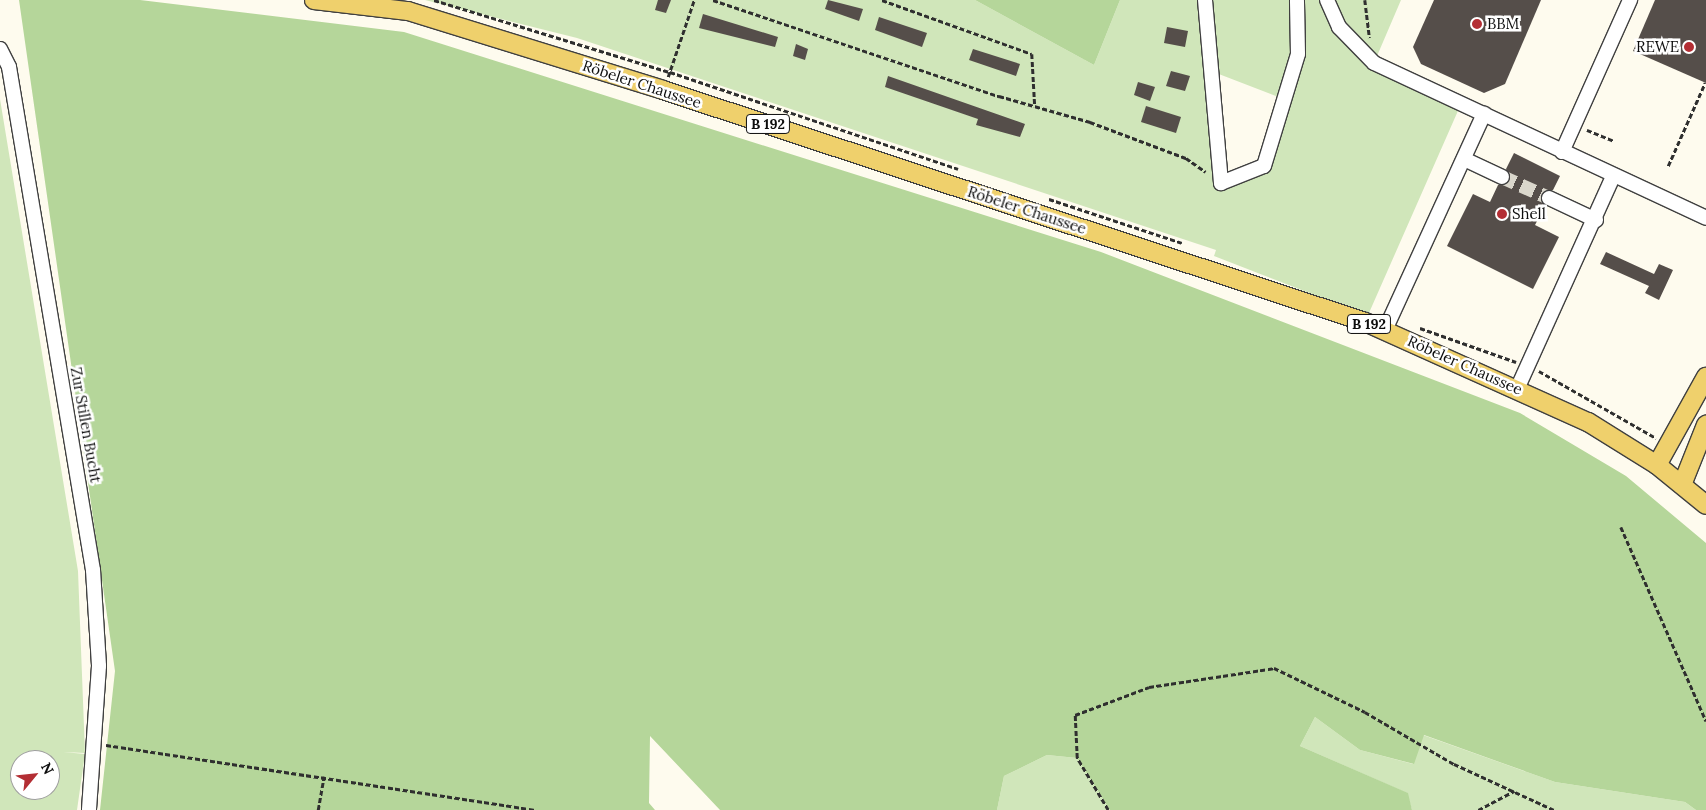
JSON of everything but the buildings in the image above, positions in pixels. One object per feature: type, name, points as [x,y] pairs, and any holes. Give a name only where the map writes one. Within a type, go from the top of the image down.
[{"type":"main road","name":"Röbeler Chaussee","points":[[314,0],[408,11],[663,90],[1386,330],[1518,387],[1588,422],[1657,465],[1706,505]]},
{"type":"main road","points":[[1657,465],[1706,376]]},
{"type":"main road","points":[[1682,485],[1706,424]]},
{"type":"street","points":[[1205,0],[1221,183],[1264,166],[1298,54],[1297,0]]},
{"type":"street","points":[[1327,0],[1339,26],[1368,58],[1613,177],[1706,218]]},
{"type":"street","points":[[1562,152],[1630,0]]},
{"type":"street","name":"Zur Stillen Bucht","points":[[0,50],[9,66],[93,570],[99,666],[97,744],[89,810]]},
{"type":"street","points":[[1386,330],[1484,114]]},
{"type":"street","points":[[1464,159],[1502,177]]},
{"type":"street","points":[[1518,387],[1596,220],[1613,177]]},
{"type":"street","points":[[1549,198],[1596,220]]},
{"type":"path","points":[[663,90],[694,0]]},
{"type":"path","points":[[713,0],[1186,158],[1221,183]]},
{"type":"path","points":[[882,0],[1032,54],[1035,107]]},
{"type":"path","points":[[1365,0],[1368,58]]},
{"type":"path","points":[[1668,166],[1705,83]]},
{"type":"path","points":[[1574,124],[1614,141]]},
{"type":"path","points":[[1621,526],[1706,721]]},
{"type":"path","points":[[1108,810],[1077,758],[1075,714],[1149,687],[1274,668],[1365,712],[1454,764],[1554,810]]},
{"type":"path","points":[[97,744],[535,810]]},
{"type":"path","points":[[318,810],[324,777]]},
{"type":"path","points":[[1478,810],[1515,791]]},
{"type":"green space","points":[[19,0],[140,0],[404,32],[1101,252],[1520,413],[1626,476],[1706,543],[1706,810],[1696,810],[1685,802],[1555,782],[1424,735],[1414,764],[1360,750],[1315,717],[1300,746],[1408,793],[1412,810],[1110,810],[1077,758],[1047,755],[1004,776],[997,810],[720,810],[650,736],[649,803],[655,810],[100,810],[115,671]]},
{"type":"green space","points":[[425,0],[975,0],[1094,65],[1120,0],[1401,0],[1374,63],[1461,104],[1365,322],[1356,311],[1214,256],[1216,250],[577,38]],"holes":[[[1211,71],[1281,98],[1264,166],[1221,182]]]},
{"type":"green space","points":[[975,0],[1120,0],[1094,65]]},
{"type":"green space","points":[[0,99],[78,571],[85,753],[63,752],[85,754],[77,810],[0,810]]},
{"type":"green space","points":[[1315,717],[1360,750],[1413,764],[1423,735],[1555,782],[1685,802],[1696,810],[1412,810],[1407,793],[1300,746]]},
{"type":"green space","points":[[1047,755],[1077,758],[1110,810],[997,810],[1004,776]]},
{"type":"tunnel","points":[[1502,177],[1549,198]]},
{"type":"place","name":"BBM","points":[[1477,24]]},
{"type":"place","name":"REWE","points":[[1689,47]]},
{"type":"place","name":"Shell","points":[[1502,214]]}]
